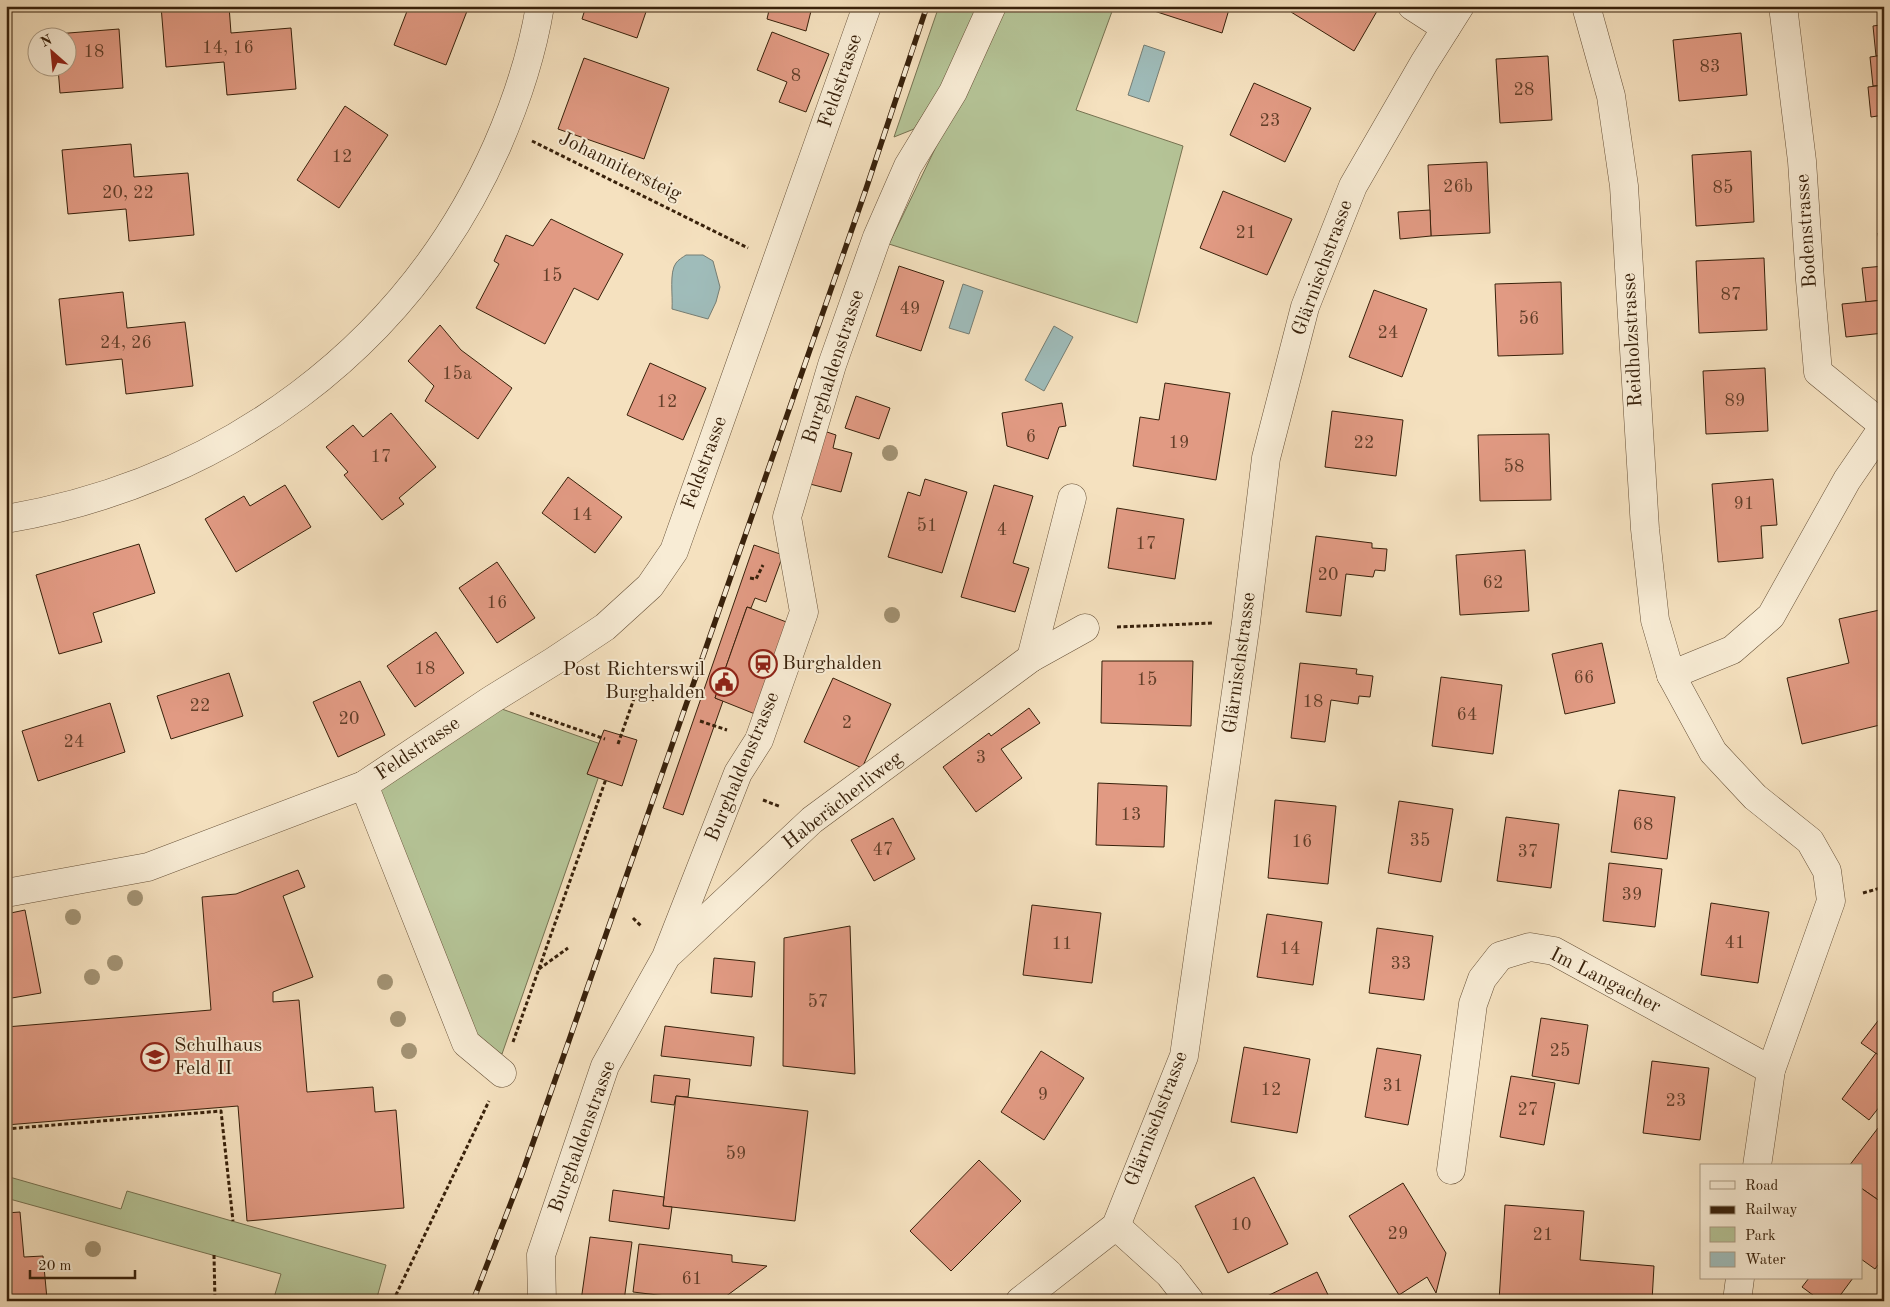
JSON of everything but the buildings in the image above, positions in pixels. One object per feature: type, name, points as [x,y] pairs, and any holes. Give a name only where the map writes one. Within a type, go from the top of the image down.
[{"type":"street","points":[[6,519],[46,512],[103,496],[158,476],[210,452],[252,427],[307,388],[350,353],[389,313],[425,271],[456,226],[478,186],[521,86],[534,43],[540,6]]},
{"type":"street","name":"Feldstrasse","points":[[6,893],[148,867],[364,785],[605,626],[650,586],[674,551],[867,6]]},
{"type":"street","name":"Burghaldenstrasse","points":[[542,1301],[541,1255],[605,1066],[666,957],[738,773],[759,740],[804,612],[788,517],[832,365],[876,237],[908,166],[953,92],[992,6]]},
{"type":"street","points":[[1412,6],[1453,17]]},
{"type":"street","name":"Reidholzstrasse","points":[[1586,6],[1611,96],[1624,186],[1645,529],[1655,620],[1671,675]]},
{"type":"street","name":"Bodenstrasse","points":[[1671,675],[1732,650],[1771,616],[1847,480],[1884,426],[1818,372],[1802,161],[1783,6]]},
{"type":"street","name":"Glärnischstrasse","points":[[1116,1226],[1184,1056],[1246,622],[1266,458],[1305,307],[1353,186],[1424,63],[1453,17]]},
{"type":"street","points":[[1031,658],[1072,498]]},
{"type":"street","name":"Haberächerliweg","points":[[666,957],[812,820],[1031,658],[1085,628]]},
{"type":"street","points":[[1671,675],[1713,752],[1755,797],[1810,841],[1827,870],[1831,901],[1806,965],[1771,1070],[1756,1164]]},
{"type":"street","name":"Feldstrasse","points":[[364,785],[466,1043],[502,1073]]},
{"type":"street","name":"Im Langacher","points":[[1451,1170],[1474,1004],[1482,979],[1500,956],[1530,947],[1554,951],[1771,1070]]},
{"type":"street","points":[[1020,1301],[1116,1226],[1169,1274],[1190,1301]]},
{"type":"street","points":[[1736,1301],[1740,1280]]},
{"type":"path","name":"Johannitersteig","points":[[504,128],[722,235]]},
{"type":"path","points":[[1136,626],[1246,622]]},
{"type":"path","points":[[618,744],[636,693],[654,700]]},
{"type":"path","points":[[491,700],[605,738]]},
{"type":"path","points":[[700,721],[726,730]]},
{"type":"path","points":[[393,1301],[502,1073],[606,779]]},
{"type":"path","points":[[539,970],[568,948]]},
{"type":"path","points":[[6,1129],[221,1111],[233,1221]]},
{"type":"path","points":[[214,1255],[215,1301]]},
{"type":"green space","points":[[939,6],[980,6],[950,72],[914,129],[894,137]]},
{"type":"green space","points":[[1004,6],[1114,6],[1076,110],[1183,146],[1137,323],[889,244]]},
{"type":"green space","points":[[499,708],[609,747],[502,1054],[470,1038],[373,787]]},
{"type":"green space","points":[[6,1176],[121,1209],[127,1191],[386,1265],[376,1301],[351,1297],[350,1301],[273,1301],[281,1274],[6,1198]]},
{"type":"water","points":[[1144,45],[1165,52],[1149,102],[1128,95]]},
{"type":"water","points":[[686,255],[703,255],[713,261],[720,287],[716,302],[708,319],[672,309],[674,267]]},
{"type":"water","points":[[963,284],[983,291],[969,334],[949,328]]},
{"type":"water","points":[[1054,326],[1073,337],[1044,391],[1025,380]]},
{"type":"railway","points":[[473,1301],[522,1174],[566,1049],[866,189],[927,6]]},
{"type":"place","name":"Burghalden","points":[[763,664]]},
{"type":"place","name":"Post Richterswil Burghalden","points":[[724,682]]},
{"type":"place","name":"Schulhaus Feld II","points":[[155,1057]]}]
